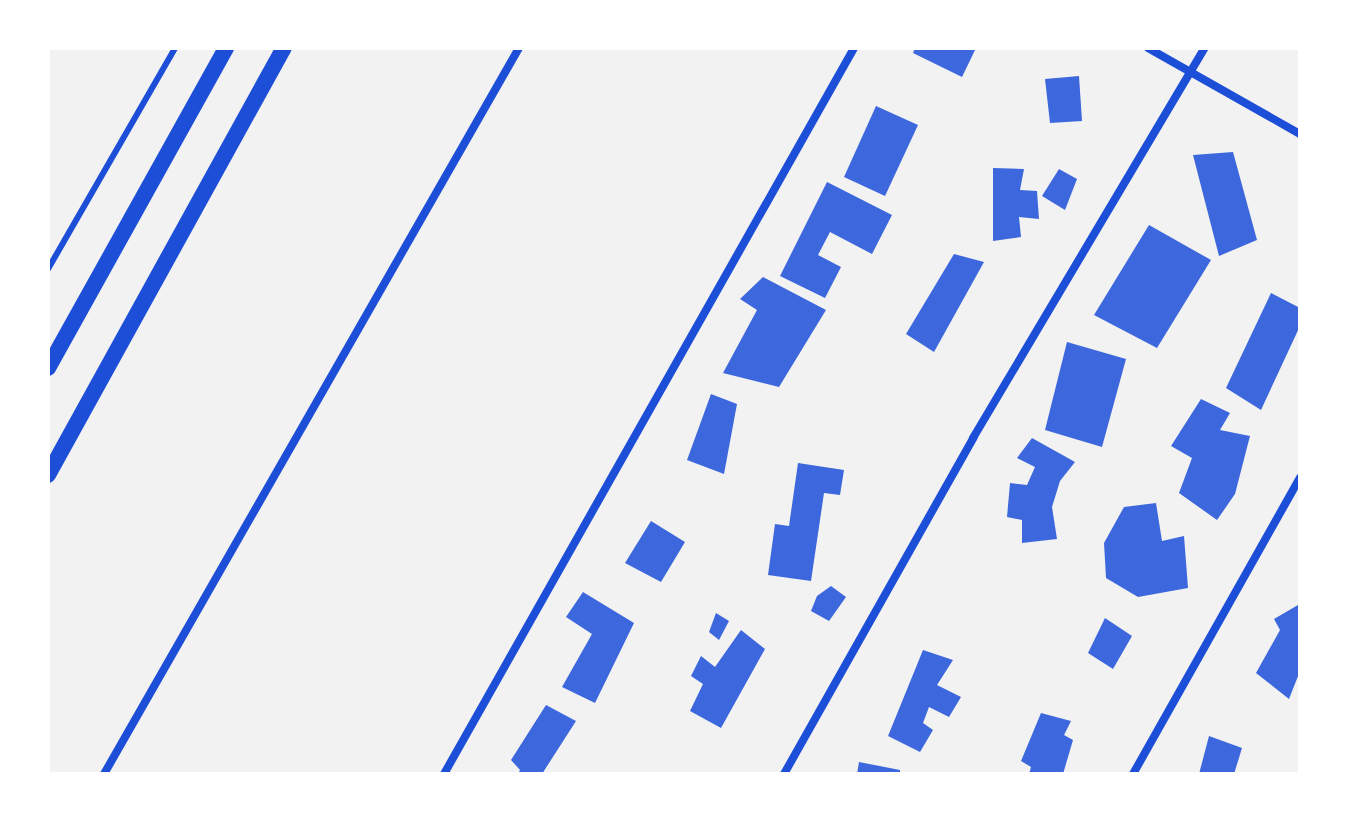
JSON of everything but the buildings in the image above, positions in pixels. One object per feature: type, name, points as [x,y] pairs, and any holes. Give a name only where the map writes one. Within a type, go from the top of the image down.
[{"type":"main road","points":[[48,368],[226,48]]},
{"type":"main road","points":[[48,475],[284,48]]},
{"type":"street","points":[[104,774],[519,48]]},
{"type":"street","points":[[444,774],[854,48]]},
{"type":"street","points":[[1148,48],[1194,71],[1300,134]]},
{"type":"street","points":[[784,774],[973,438],[1205,48]]},
{"type":"street","points":[[1133,774],[1300,478]]},
{"type":"lane","points":[[48,269],[175,48]]}]
